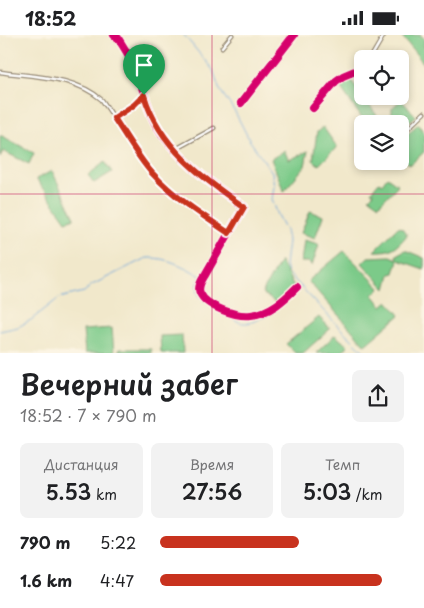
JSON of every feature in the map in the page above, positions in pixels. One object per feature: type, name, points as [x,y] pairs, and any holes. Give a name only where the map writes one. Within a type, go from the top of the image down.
[{"type":"street","points":[[114,35],[118,38],[134,67],[155,123],[174,150],[219,189],[244,207],[199,287],[199,292],[204,298],[225,312],[251,315],[276,306],[297,287]]},
{"type":"street","points":[[118,38],[121,35]]},
{"type":"street","points":[[222,47],[232,35]]},
{"type":"street","points":[[241,103],[294,35]]},
{"type":"street","points":[[375,50],[384,35]]},
{"type":"street","points":[[313,109],[336,81],[354,71]]},
{"type":"street","points":[[0,72],[71,82],[84,86],[102,100],[150,171],[180,199],[229,233]]},
{"type":"street","points":[[114,118],[134,105],[144,95]]},
{"type":"street","points":[[409,127],[424,113]]},
{"type":"street","points":[[174,150],[214,128]]},
{"type":"green space","points":[[401,35],[420,35],[424,38],[424,64]]},
{"type":"green space","points":[[346,78],[350,79],[354,84],[354,105],[369,105],[377,115],[360,115],[339,85]]},
{"type":"green space","points":[[395,105],[406,105],[416,116],[409,122],[409,115],[392,115],[392,108]]},
{"type":"green space","points":[[418,124],[424,132],[424,152],[410,165],[409,164],[409,132]]},
{"type":"green space","points":[[323,127],[337,147],[319,165],[313,160],[317,132]]},
{"type":"green space","points":[[0,135],[34,153],[29,164],[3,151],[0,157]]},
{"type":"green space","points":[[284,151],[289,160],[308,151],[305,166],[284,191],[271,159]]},
{"type":"green space","points":[[105,162],[112,172],[94,183],[88,175]]},
{"type":"green space","points":[[52,171],[75,218],[66,221],[36,179]]},
{"type":"green space","points":[[387,177],[398,185],[379,205],[369,198],[374,193],[371,192],[379,182],[382,184]]},
{"type":"green space","points":[[310,211],[323,216],[315,238],[301,233]]},
{"type":"green space","points":[[398,227],[402,228],[407,235],[400,243],[389,250],[374,251]]},
{"type":"green space","points":[[304,240],[319,244],[312,266],[309,262],[301,262]]},
{"type":"green space","points":[[405,250],[424,258],[424,269],[398,260],[394,273],[390,274],[386,289],[362,263],[368,257],[390,256],[397,259],[396,255]]},
{"type":"green space","points":[[344,251],[380,288],[373,295],[382,306],[388,301],[400,315],[365,345],[308,281]]},
{"type":"green space","points":[[280,261],[294,286],[276,303],[262,293]]},
{"type":"green space","points":[[319,317],[330,329],[303,353],[295,353],[286,344]]},
{"type":"green space","points":[[112,328],[114,353],[85,353],[83,330]]},
{"type":"green space","points":[[182,335],[183,353],[161,353],[160,336]]},
{"type":"green space","points":[[335,335],[348,346],[341,353],[316,353]]},
{"type":"green space","points":[[119,349],[151,349],[151,353],[119,353]]},
{"type":"waterway","points":[[184,35],[213,70],[220,90],[235,112],[250,141],[272,172],[274,186],[272,199],[286,230],[288,241],[285,265],[287,272],[366,353]]},
{"type":"waterway","points":[[0,331],[18,327],[31,320],[59,298],[84,292],[92,285],[146,258],[168,261],[201,276],[198,291],[200,297],[207,302]]},
{"type":"waterway","points":[[219,309],[239,322],[255,321],[272,312],[301,287]]},
{"type":"cycle path","points":[[114,35],[118,38],[133,64],[152,116],[163,136],[195,169],[244,207],[200,284],[199,291],[203,298],[215,307],[230,313],[251,315],[270,309],[297,287]]},
{"type":"cycle path","points":[[241,103],[294,35]]},
{"type":"cycle path","points":[[313,108],[336,81],[354,71]]},
{"type":"route","points":[[144,95],[155,123],[177,153],[219,189],[244,207],[229,233],[180,199],[150,171],[114,118],[134,105],[144,95]]}]
